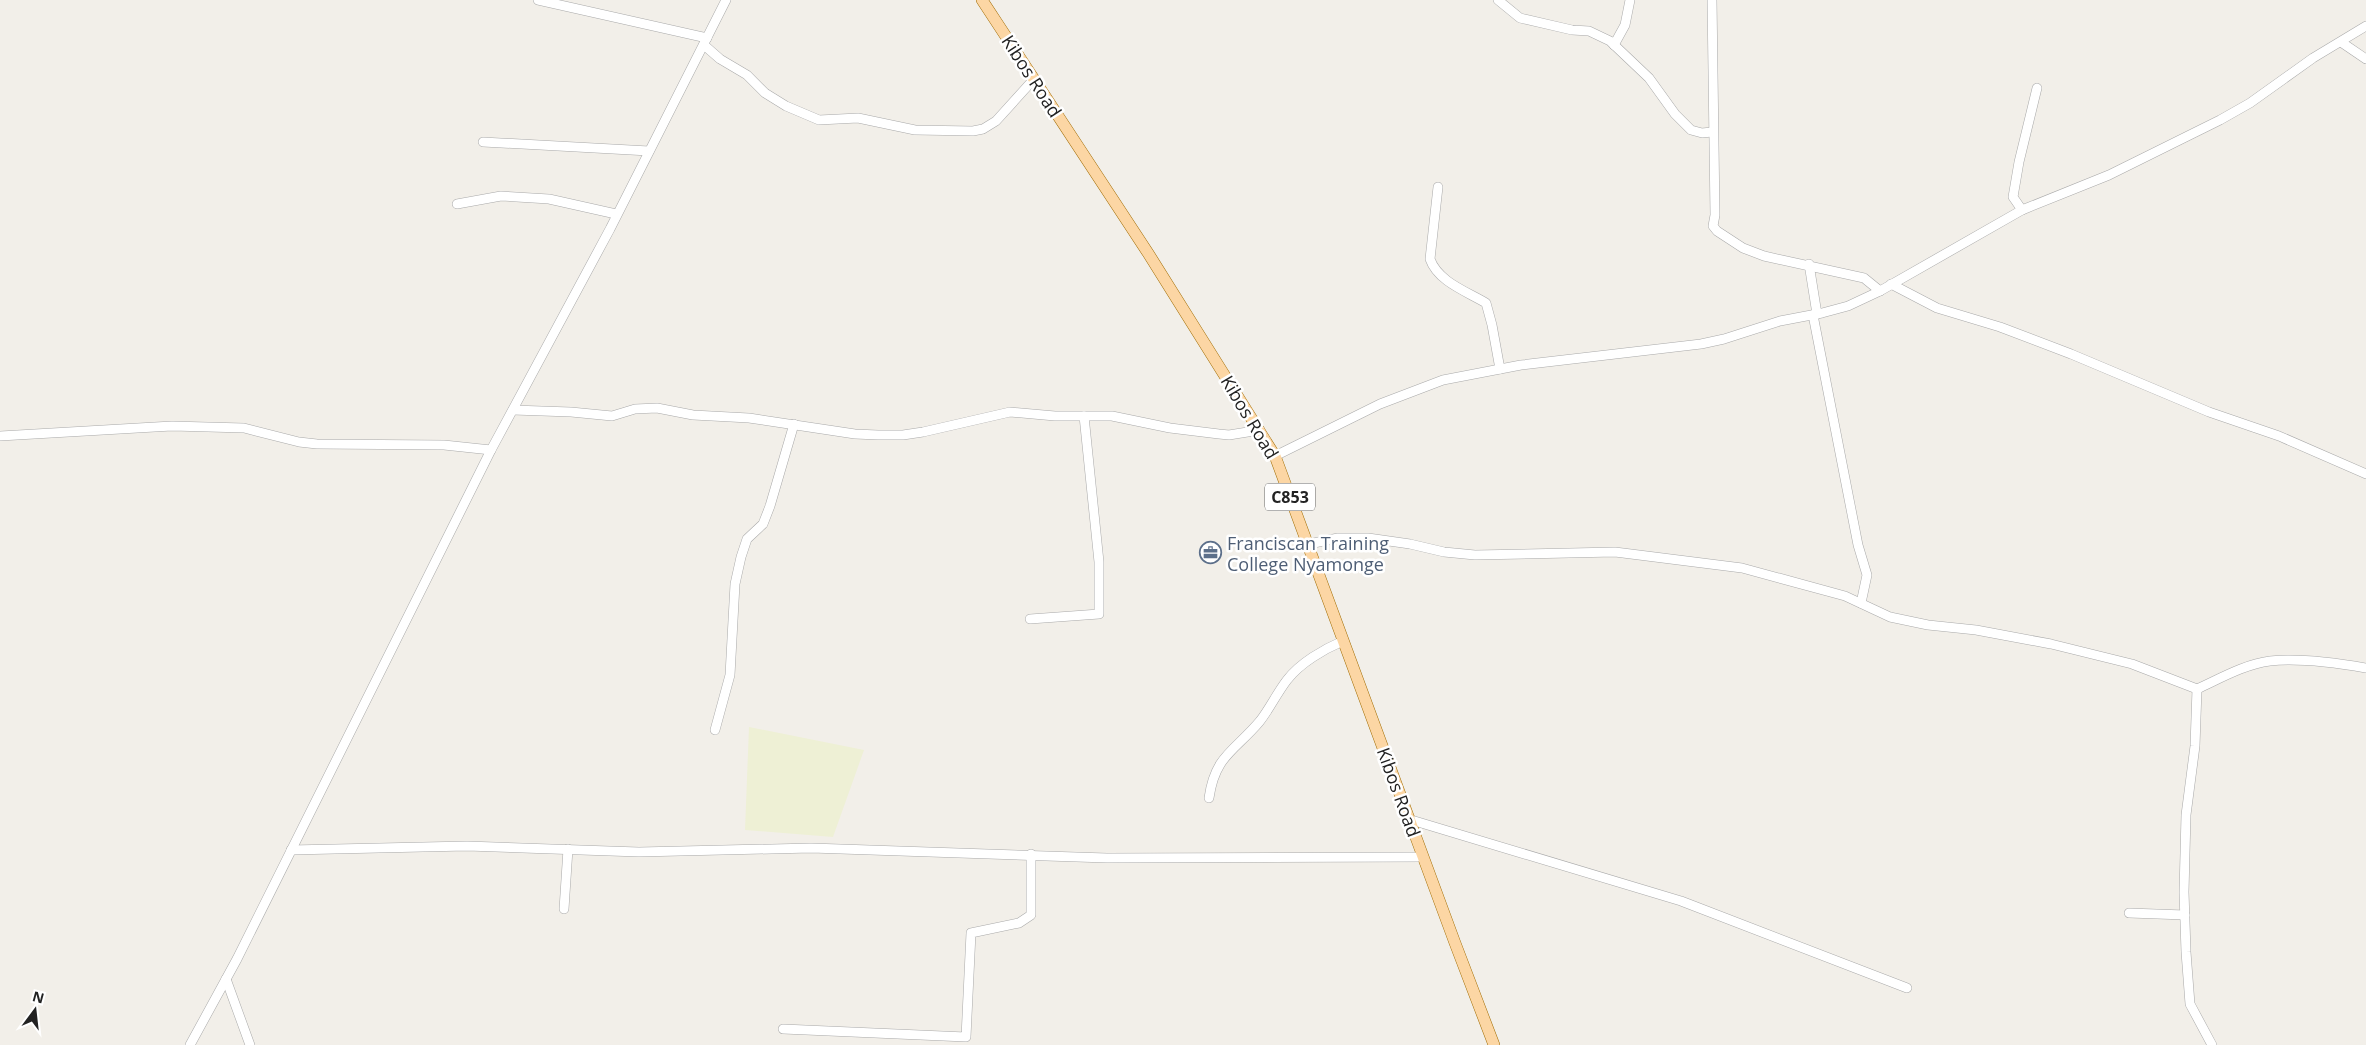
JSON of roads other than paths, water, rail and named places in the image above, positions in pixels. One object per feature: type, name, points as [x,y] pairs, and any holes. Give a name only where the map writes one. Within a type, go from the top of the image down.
[{"type":"main road","name":"Kibos Road","points":[[982,0],[1275,456],[1408,819],[1494,1045]]},
{"type":"street","points":[[538,0],[706,41],[720,59],[747,76],[765,93],[786,106],[819,120],[858,118],[915,130],[972,131],[983,129],[996,122],[1034,79]]},
{"type":"street","points":[[190,1045],[226,979],[491,450],[649,151],[726,0]]},
{"type":"street","points":[[1498,0],[1520,18],[1557,27],[1589,31],[1610,41],[1649,78],[1675,114],[1691,130],[1702,133],[1712,132]]},
{"type":"street","points":[[1614,45],[1625,25],[1630,0]]},
{"type":"street","points":[[1712,0],[1714,89],[1712,132],[1715,215],[1713,226],[1716,232],[1743,248],[1764,256],[1809,264],[1864,278],[1880,291]]},
{"type":"street","points":[[1275,456],[1380,404],[1443,380],[1500,369],[1701,344],[1724,339],[1780,321],[1848,306],[1880,291],[2022,210],[2109,175],[2220,120],[2250,103],[2366,26]]},
{"type":"street","points":[[2340,42],[2366,59]]},
{"type":"street","points":[[2022,210],[2013,197],[2019,162],[2037,88]]},
{"type":"street","points":[[483,142],[649,151]]},
{"type":"street","points":[[1438,187],[1430,259],[1432,265],[1455,286],[1486,304],[1500,369]]},
{"type":"street","points":[[457,204],[501,196],[549,199],[616,214]]},
{"type":"street","points":[[1809,264],[1815,314],[1858,545],[1867,575],[1861,603]]},
{"type":"street","points":[[1891,284],[1937,308],[2000,327],[2071,354],[2209,412],[2279,436],[2366,474]]},
{"type":"street","points":[[513,410],[571,412],[612,416],[635,409],[658,408],[693,415],[749,418],[854,434],[903,435],[1010,412],[1055,416],[1112,416],[1170,428],[1229,435],[1260,430]]},
{"type":"street","points":[[1030,619],[1099,614],[1099,562],[1084,416]]},
{"type":"street","points":[[715,730],[730,674],[735,584],[741,557],[747,539],[763,524],[794,424]]},
{"type":"street","points":[[0,436],[172,426],[244,428],[300,442],[317,444],[444,445],[491,450]]},
{"type":"street","points":[[1308,544],[1338,538],[1368,538],[1410,544],[1444,552],[1475,555],[1615,552],[1742,568],[1845,596],[1890,617],[1928,625],[2012,636],[2132,664],[2198,689],[2236,672],[2270,661],[2316,662],[2366,668]]},
{"type":"street","points":[[1209,798],[1211,782],[1216,769],[1241,739],[1262,718],[1289,677],[1322,651],[1343,641]]},
{"type":"street","points":[[2198,689],[2195,746],[2186,815],[2185,915],[2189,999],[2212,1045]]},
{"type":"street","points":[[1408,819],[1681,901],[1907,988]]},
{"type":"street","points":[[291,850],[467,846],[639,852],[811,848],[1107,858],[1423,857]]},
{"type":"street","points":[[564,909],[568,849]]},
{"type":"street","points":[[783,1030],[966,1037],[971,933],[1019,923],[1031,915],[1031,854]]},
{"type":"street","points":[[2129,913],[2185,915]]},
{"type":"street","points":[[226,979],[250,1045]]},
{"type":"place","name":"Franciscan Training College Nyamonge","points":[[1211,553]]}]
